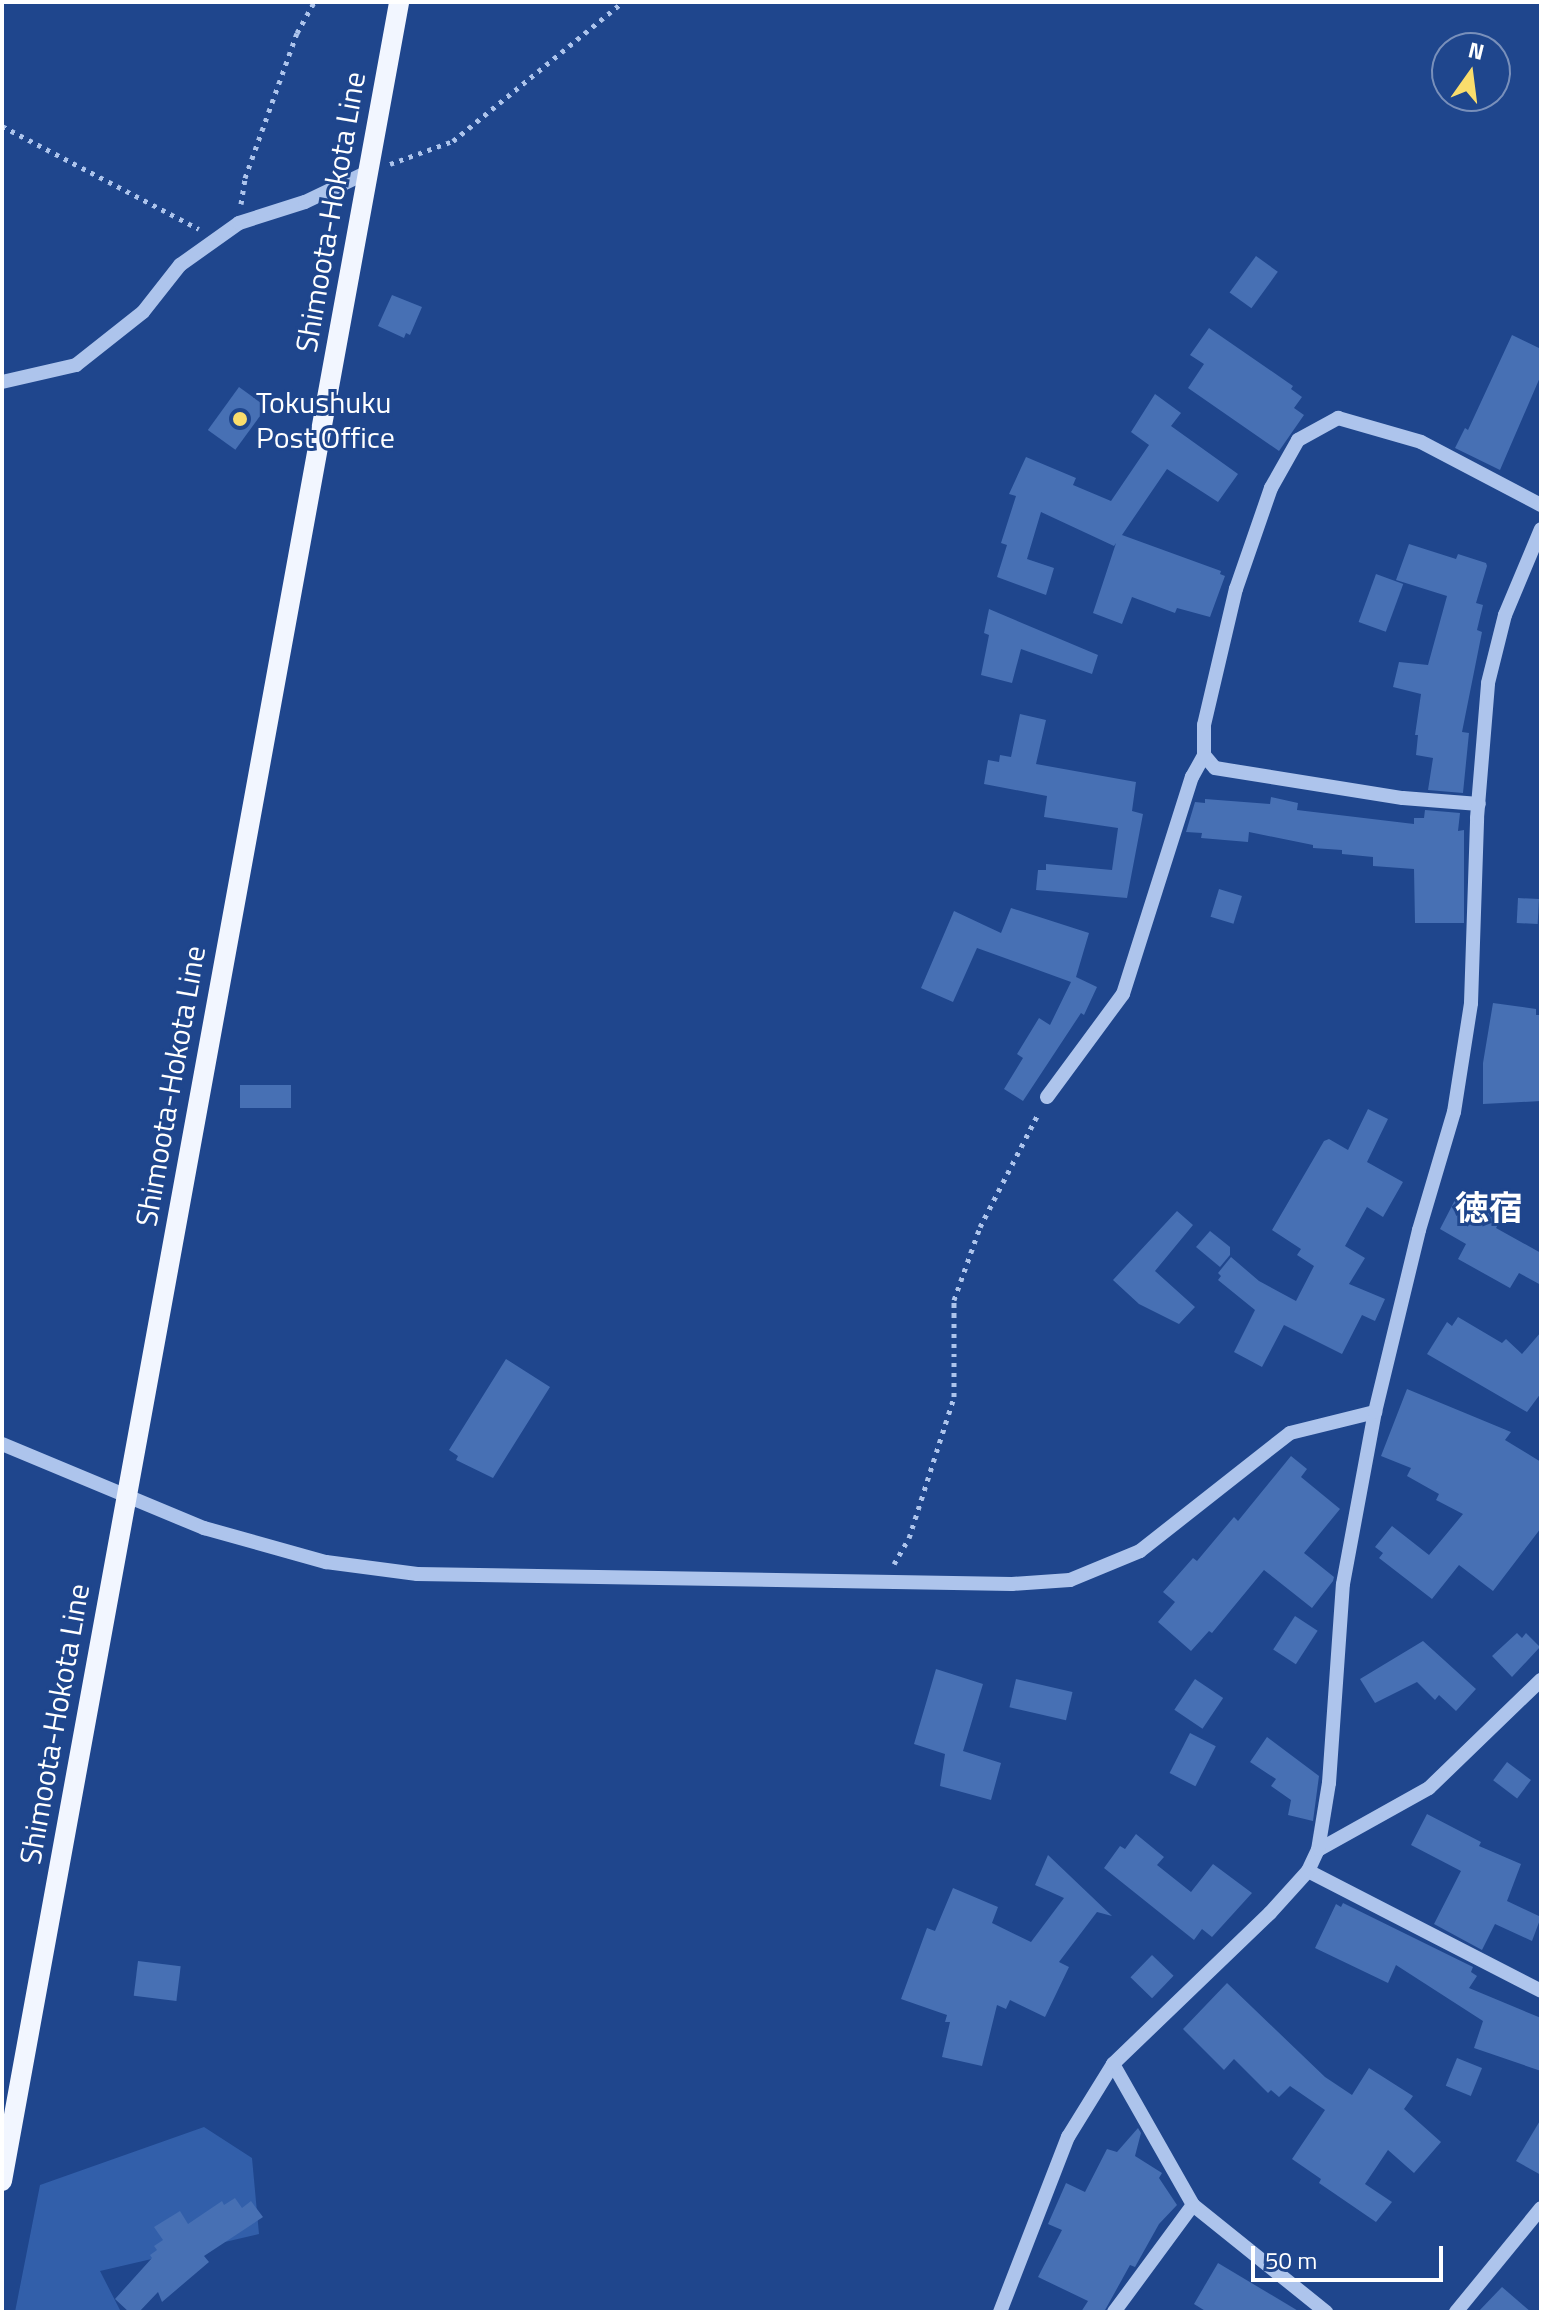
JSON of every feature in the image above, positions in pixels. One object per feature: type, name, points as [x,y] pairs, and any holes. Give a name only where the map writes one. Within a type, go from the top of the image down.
[{"type":"main road","name":"Shimoota-Hokota Line","points":[[2,2181],[399,2]]},
{"type":"street","points":[[2,382],[76,365],[143,312],[180,265],[239,223],[305,202],[368,172]]},
{"type":"street","points":[[1047,1097],[1123,994],[1192,777],[1204,755],[1204,725],[1236,589],[1271,488],[1298,440],[1338,418],[1421,442],[1541,505]]},
{"type":"street","points":[[1000,2312],[1068,2137],[1113,2064],[1308,1871],[1318,1850],[1329,1783],[1343,1584],[1375,1412],[1419,1230],[1454,1112],[1471,1003],[1479,804],[1488,683],[1505,615],[1541,529]]},
{"type":"street","points":[[1204,755],[1215,768],[1403,798],[1479,804]]},
{"type":"street","points":[[2,1444],[204,1528],[326,1562],[417,1574],[1012,1584],[1070,1580],[1140,1551],[1290,1433],[1375,1412]]},
{"type":"street","points":[[1318,1850],[1429,1788],[1541,1680]]},
{"type":"street","points":[[1308,1871],[1541,1991]]},
{"type":"street","points":[[1113,2064],[1193,2205],[1326,2312]]},
{"type":"street","points":[[1114,2312],[1193,2205]]},
{"type":"street","points":[[1456,2312],[1541,2208]]},
{"type":"path","points":[[239,223],[245,178],[297,33],[314,2]]},
{"type":"path","points":[[368,172],[453,141],[623,2]]},
{"type":"path","points":[[2,126],[217,239]]},
{"type":"path","points":[[883,1582],[909,1538],[954,1397],[954,1300],[980,1227],[1047,1097]]},
{"type":"shaded area","points":[[204,2127],[252,2158],[259,2234],[100,2271],[121,2312],[15,2312],[40,2185]]},
{"type":"building","points":[[1256,256],[1278,272],[1251,308],[1230,292]]},
{"type":"building","points":[[392,295],[422,307],[410,335],[406,333],[404,338],[378,326]]},
{"type":"building","points":[[1209,328],[1293,386],[1291,389],[1302,397],[1294,408],[1304,415],[1279,451],[1188,388],[1204,364],[1190,355]]},
{"type":"building","points":[[1512,335],[1541,349],[1541,375],[1500,470],[1455,448],[1465,428],[1468,430]]},
{"type":"building","points":[[239,387],[267,407],[235,450],[208,430]]},
{"type":"building","points":[[1155,394],[1181,413],[1171,426],[1238,474],[1218,502],[1167,469],[1122,535],[1221,571],[1220,574],[1225,576],[1210,617],[1177,608],[1175,613],[1132,597],[1122,624],[1093,613],[1116,543],[1114,546],[1041,512],[1027,559],[1054,568],[1046,595],[997,577],[1007,545],[1001,543],[1016,496],[1009,494],[1026,457],[1076,478],[1073,485],[1111,501],[1149,445],[1131,432]]},
{"type":"building","points":[[1409,544],[1456,559],[1458,554],[1487,566],[1476,603],[1483,605],[1477,630],[1482,632],[1462,732],[1469,733],[1463,793],[1428,790],[1433,758],[1416,755],[1418,735],[1415,735],[1421,694],[1393,687],[1399,662],[1428,665],[1447,596],[1396,580]]},
{"type":"building","points":[[1376,574],[1403,584],[1386,632],[1359,622]]},
{"type":"building","points":[[989,609],[1098,655],[1092,674],[1021,649],[1012,683],[981,675],[989,635],[984,633]]},
{"type":"building","points":[[1020,714],[1046,720],[1036,764],[1136,782],[1132,811],[1143,814],[1127,898],[1036,890],[1038,870],[1046,870],[1046,864],[1112,870],[1118,828],[1044,817],[1047,796],[984,784],[988,760],[999,762],[1000,755],[1011,757]]},
{"type":"building","points":[[1271,797],[1298,803],[1297,810],[1414,824],[1414,818],[1424,818],[1425,810],[1460,813],[1458,831],[1464,830],[1464,923],[1415,923],[1414,869],[1373,866],[1373,857],[1342,854],[1342,850],[1313,848],[1313,845],[1249,832],[1248,842],[1201,838],[1202,833],[1186,832],[1195,802],[1205,803],[1205,799],[1270,804]]},
{"type":"building","points":[[1219,889],[1242,896],[1233,924],[1211,917]]},
{"type":"building","points":[[1518,898],[1539,899],[1538,924],[1517,923]]},
{"type":"building","points":[[1011,908],[1089,933],[1076,977],[1097,987],[1084,1015],[1081,1013],[1023,1101],[1004,1089],[1023,1058],[1017,1054],[1039,1018],[1050,1025],[1071,982],[977,948],[953,1002],[921,988],[954,911],[1001,933]]},
{"type":"building","points":[[1493,1003],[1536,1009],[1536,1015],[1541,1015],[1541,1101],[1483,1104],[1483,1063]]},
{"type":"building","points":[[240,1085],[291,1085],[291,1108],[240,1108]]},
{"type":"building","points":[[1368,1109],[1388,1119],[1367,1162],[1403,1182],[1383,1217],[1367,1207],[1345,1246],[1365,1258],[1349,1284],[1385,1299],[1375,1321],[1362,1315],[1342,1354],[1284,1325],[1262,1367],[1234,1352],[1255,1310],[1218,1280],[1221,1276],[1218,1273],[1231,1257],[1259,1281],[1296,1301],[1314,1266],[1297,1255],[1301,1249],[1272,1230],[1324,1141],[1329,1139],[1348,1150]]},
{"type":"building","points":[[1468,1197],[1503,1216],[1496,1228],[1541,1253],[1541,1285],[1519,1273],[1510,1288],[1458,1259],[1466,1244],[1440,1229],[1456,1198],[1465,1202]]},
{"type":"building","points":[[1177,1211],[1193,1225],[1155,1271],[1195,1307],[1179,1324],[1139,1304],[1113,1280]]},
{"type":"building","points":[[1210,1231],[1230,1247],[1230,1255],[1220,1267],[1196,1247]]},
{"type":"building","points":[[1458,1317],[1502,1343],[1506,1339],[1522,1354],[1541,1332],[1541,1393],[1527,1412],[1427,1354],[1447,1322],[1452,1326]]},
{"type":"building","points":[[506,1359],[550,1387],[493,1478],[456,1460],[458,1456],[449,1450]]},
{"type":"building","points":[[1407,1389],[1511,1432],[1505,1440],[1541,1462],[1541,1528],[1493,1591],[1459,1565],[1432,1599],[1379,1558],[1383,1553],[1375,1547],[1392,1526],[1429,1555],[1463,1514],[1436,1500],[1439,1494],[1407,1476],[1411,1468],[1381,1456]]},
{"type":"building","points":[[1291,1456],[1307,1469],[1301,1477],[1340,1509],[1304,1553],[1334,1577],[1333,1581],[1312,1608],[1264,1570],[1212,1633],[1209,1631],[1191,1651],[1158,1622],[1175,1602],[1163,1592],[1193,1558],[1197,1561],[1234,1517],[1238,1521]]},
{"type":"building","points":[[1295,1616],[1318,1631],[1296,1664],[1273,1650]]},
{"type":"building","points":[[1517,1633],[1522,1638],[1526,1633],[1540,1647],[1512,1677],[1492,1656]]},
{"type":"building","points":[[1423,1641],[1476,1689],[1456,1711],[1439,1695],[1435,1700],[1417,1682],[1375,1703],[1360,1679]]},
{"type":"building","points":[[936,1669],[983,1684],[963,1751],[1001,1763],[991,1800],[940,1786],[945,1754],[914,1744]]},
{"type":"building","points":[[1016,1679],[1073,1692],[1066,1720],[1009,1707]]},
{"type":"building","points":[[1195,1679],[1223,1698],[1202,1729],[1174,1710]]},
{"type":"building","points":[[1190,1733],[1216,1746],[1195,1786],[1170,1773]]},
{"type":"building","points":[[1267,1737],[1319,1776],[1313,1821],[1288,1815],[1291,1800],[1271,1786],[1276,1779],[1250,1762]]},
{"type":"building","points":[[1507,1762],[1531,1780],[1517,1798],[1493,1780]]},
{"type":"building","points":[[1427,1814],[1481,1842],[1479,1846],[1521,1864],[1507,1901],[1541,1917],[1532,1941],[1495,1924],[1482,1950],[1434,1924],[1461,1871],[1411,1845]]},
{"type":"building","points":[[1136,1834],[1164,1857],[1157,1865],[1191,1892],[1213,1864],[1252,1893],[1212,1937],[1202,1929],[1194,1940],[1104,1868],[1120,1846],[1125,1849]]},
{"type":"building","points":[[1048,1855],[1112,1916],[1097,1912],[1059,1962],[1069,1967],[1045,2017],[1010,2000],[1006,2009],[997,2005],[982,2066],[942,2057],[950,2022],[945,2022],[947,2015],[901,1999],[927,1928],[935,1931],[953,1888],[998,1907],[992,1923],[1031,1942],[1064,1898],[1035,1885]]},
{"type":"building","points":[[1343,1903],[1473,1967],[1471,1972],[1477,1976],[1469,1988],[1541,2018],[1541,2071],[1474,2048],[1483,2021],[1396,1965],[1388,1983],[1315,1948],[1336,1904],[1341,1907]]},
{"type":"building","points":[[1152,1955],[1174,1976],[1152,1998],[1130,1977]]},
{"type":"building","points":[[138,1961],[181,1966],[176,2001],[134,1996]]},
{"type":"building","points":[[1227,1983],[1325,2077],[1352,2095],[1369,2068],[1413,2096],[1404,2109],[1441,2142],[1414,2173],[1388,2150],[1365,2184],[1392,2202],[1376,2222],[1319,2183],[1321,2179],[1292,2159],[1325,2110],[1290,2086],[1279,2097],[1271,2090],[1268,2093],[1234,2059],[1224,2070],[1183,2029]]},
{"type":"building","points":[[1457,2058],[1482,2068],[1471,2096],[1446,2086]]},
{"type":"building","points":[[1541,2119],[1541,2175],[1516,2161]]},
{"type":"building","points":[[1138,2128],[1141,2133],[1135,2156],[1162,2173],[1159,2178],[1177,2205],[1159,2224],[1135,2267],[1130,2265],[1104,2312],[1081,2312],[1088,2301],[1038,2277],[1062,2230],[1048,2224],[1066,2183],[1085,2192],[1107,2149],[1117,2152]]},
{"type":"building","points":[[235,2198],[242,2208],[251,2201],[263,2217],[204,2256],[209,2262],[162,2302],[158,2292],[139,2312],[129,2312],[115,2299],[152,2258],[150,2255],[157,2250],[154,2246],[163,2240],[154,2227],[180,2211],[188,2224],[222,2201],[224,2205]]},
{"type":"building","points":[[1218,2263],[1300,2312],[1207,2312],[1194,2304]]},
{"type":"building","points":[[1502,2287],[1531,2312],[1478,2312]]},
{"type":"place","name":"Tokushuku Post Office","points":[[240,419]]},
{"type":"district","name":"徳宿","points":[[1489,1208]]}]
